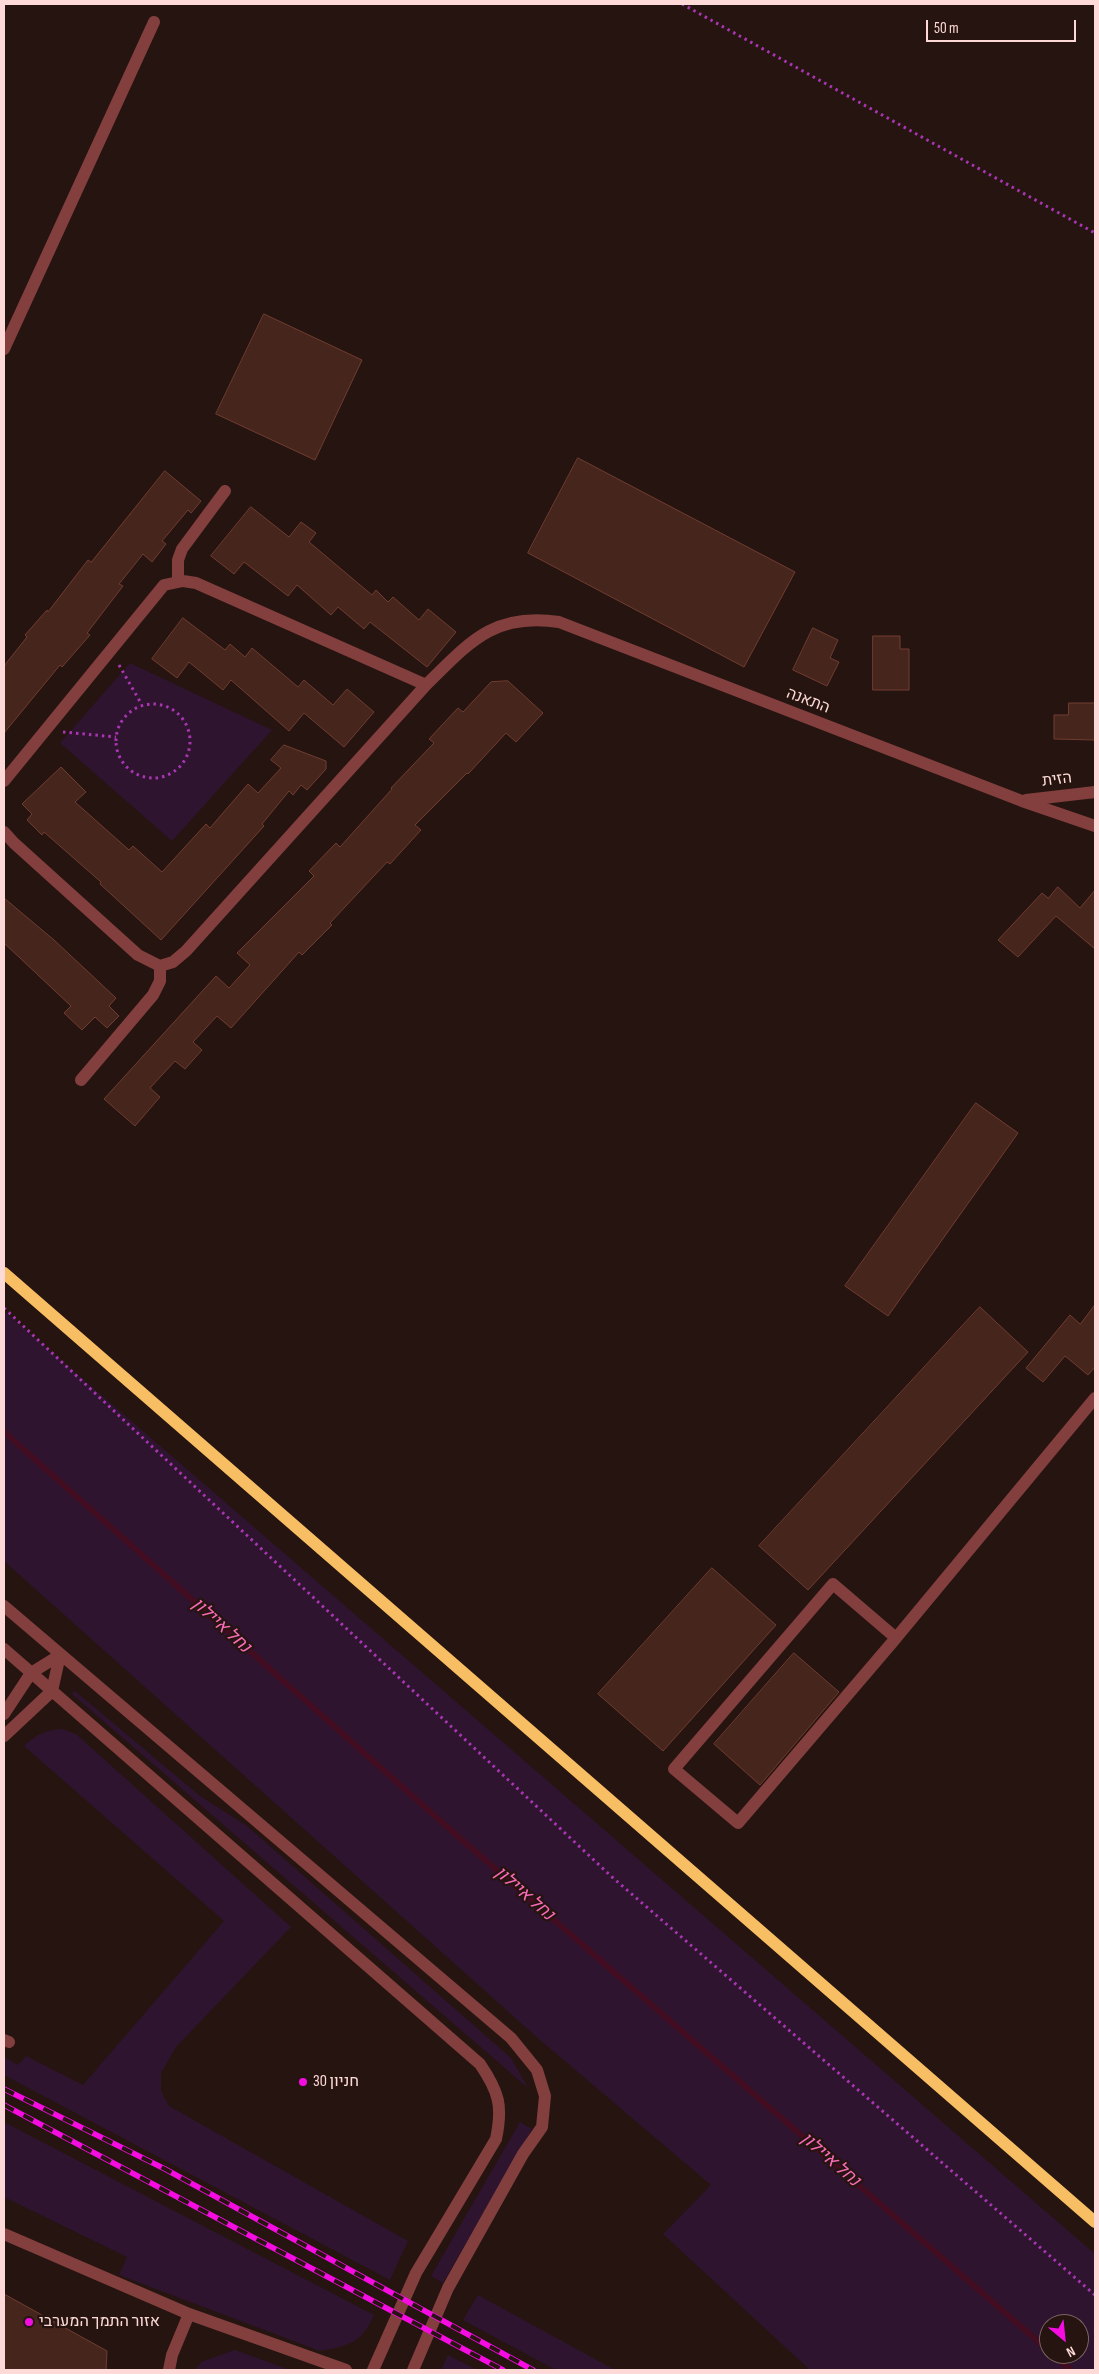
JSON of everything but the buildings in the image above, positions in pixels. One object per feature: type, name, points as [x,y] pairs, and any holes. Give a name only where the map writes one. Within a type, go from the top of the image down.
[{"type":"main road","points":[[4,1273],[1095,2222]]},
{"type":"street","points":[[4,349],[154,22]]},
{"type":"street","points":[[178,581],[178,560],[182,549],[225,491]]},
{"type":"street","points":[[4,781],[164,585],[178,581],[196,583],[426,685]]},
{"type":"street","name":"התאנה","points":[[160,966],[173,962],[186,951],[426,685],[467,645],[490,630],[507,623],[525,619],[559,622],[1022,801],[1095,826]]},
{"type":"street","name":"הזית","points":[[1022,801],[1095,792]]},
{"type":"street","points":[[4,832],[138,955],[160,966],[160,981],[153,995],[81,1080]]},
{"type":"street","points":[[896,1638],[833,1584],[674,1769],[738,1823],[896,1638],[1095,1398]]},
{"type":"street","points":[[4,1606],[60,1656],[511,2038],[537,2070],[545,2096],[542,2127],[523,2154],[448,2288],[413,2370]]},
{"type":"street","points":[[4,1649],[480,2064],[494,2084],[500,2110],[496,2139],[416,2273],[372,2370]]},
{"type":"street","points":[[4,1714],[31,1673],[60,1656]]},
{"type":"street","points":[[4,1736],[52,1691],[60,1656]]},
{"type":"street","points":[[4,2234],[189,2314],[346,2370]]},
{"type":"street","points":[[169,2370],[172,2355],[189,2314]]},
{"type":"path","points":[[682,4],[1095,233]]},
{"type":"path","points":[[110,651],[142,706]]},
{"type":"path","points":[[154,704],[166,706],[176,712],[190,732],[190,744],[187,756],[181,766],[171,774],[159,778],[147,778],[135,774],[125,766],[118,756],[116,737],[122,720],[142,706],[154,704]]},
{"type":"path","points":[[45,731],[116,737]]},
{"type":"path","points":[[4,1308],[612,1877],[1095,2295]]},
{"type":"shaded area","points":[[130,663],[272,730],[172,841],[60,743]]},
{"type":"shaded area","points":[[4,1311],[1095,2254],[1095,2370],[810,2370],[663,2234],[711,2185],[540,2040],[4,1561]]},
{"type":"shaded area","points":[[75,1691],[200,1796],[247,1826],[511,2058],[528,2088],[72,1694]]},
{"type":"shaded area","points":[[62,1729],[76,1734],[291,1927],[176,2047],[161,2073],[161,2091],[169,2106],[408,2241],[390,2280],[4,2075],[4,2057],[18,2065],[26,2056],[83,2085],[224,1921],[24,1746],[42,1733]]},
{"type":"shaded area","points":[[4,2122],[374,2315],[364,2332],[353,2342],[320,2351],[119,2275],[127,2257],[4,2197]]},
{"type":"shaded area","points":[[520,2122],[532,2129],[443,2283],[431,2276]]},
{"type":"shaded area","points":[[478,2295],[615,2370],[556,2370],[463,2320]]},
{"type":"shaded area","points":[[235,2350],[290,2370],[195,2370],[201,2362]]},
{"type":"shaded area","points":[[448,2355],[477,2370],[441,2370]]},
{"type":"waterway","name":"נחל איילון","points":[[4,1432],[445,1825],[1039,2342]]},
{"type":"waterway","name":"נחל איילון","points":[[1064,2364],[1071,2370]]},
{"type":"railway","points":[[4,2089],[165,2169],[533,2370]]},
{"type":"railway","points":[[4,2105],[503,2370]]},
{"type":"place","name":"חניון 30","points":[[303,2082]]},
{"type":"place","name":"אזור התמך המערבי","points":[[29,2322]]}]
